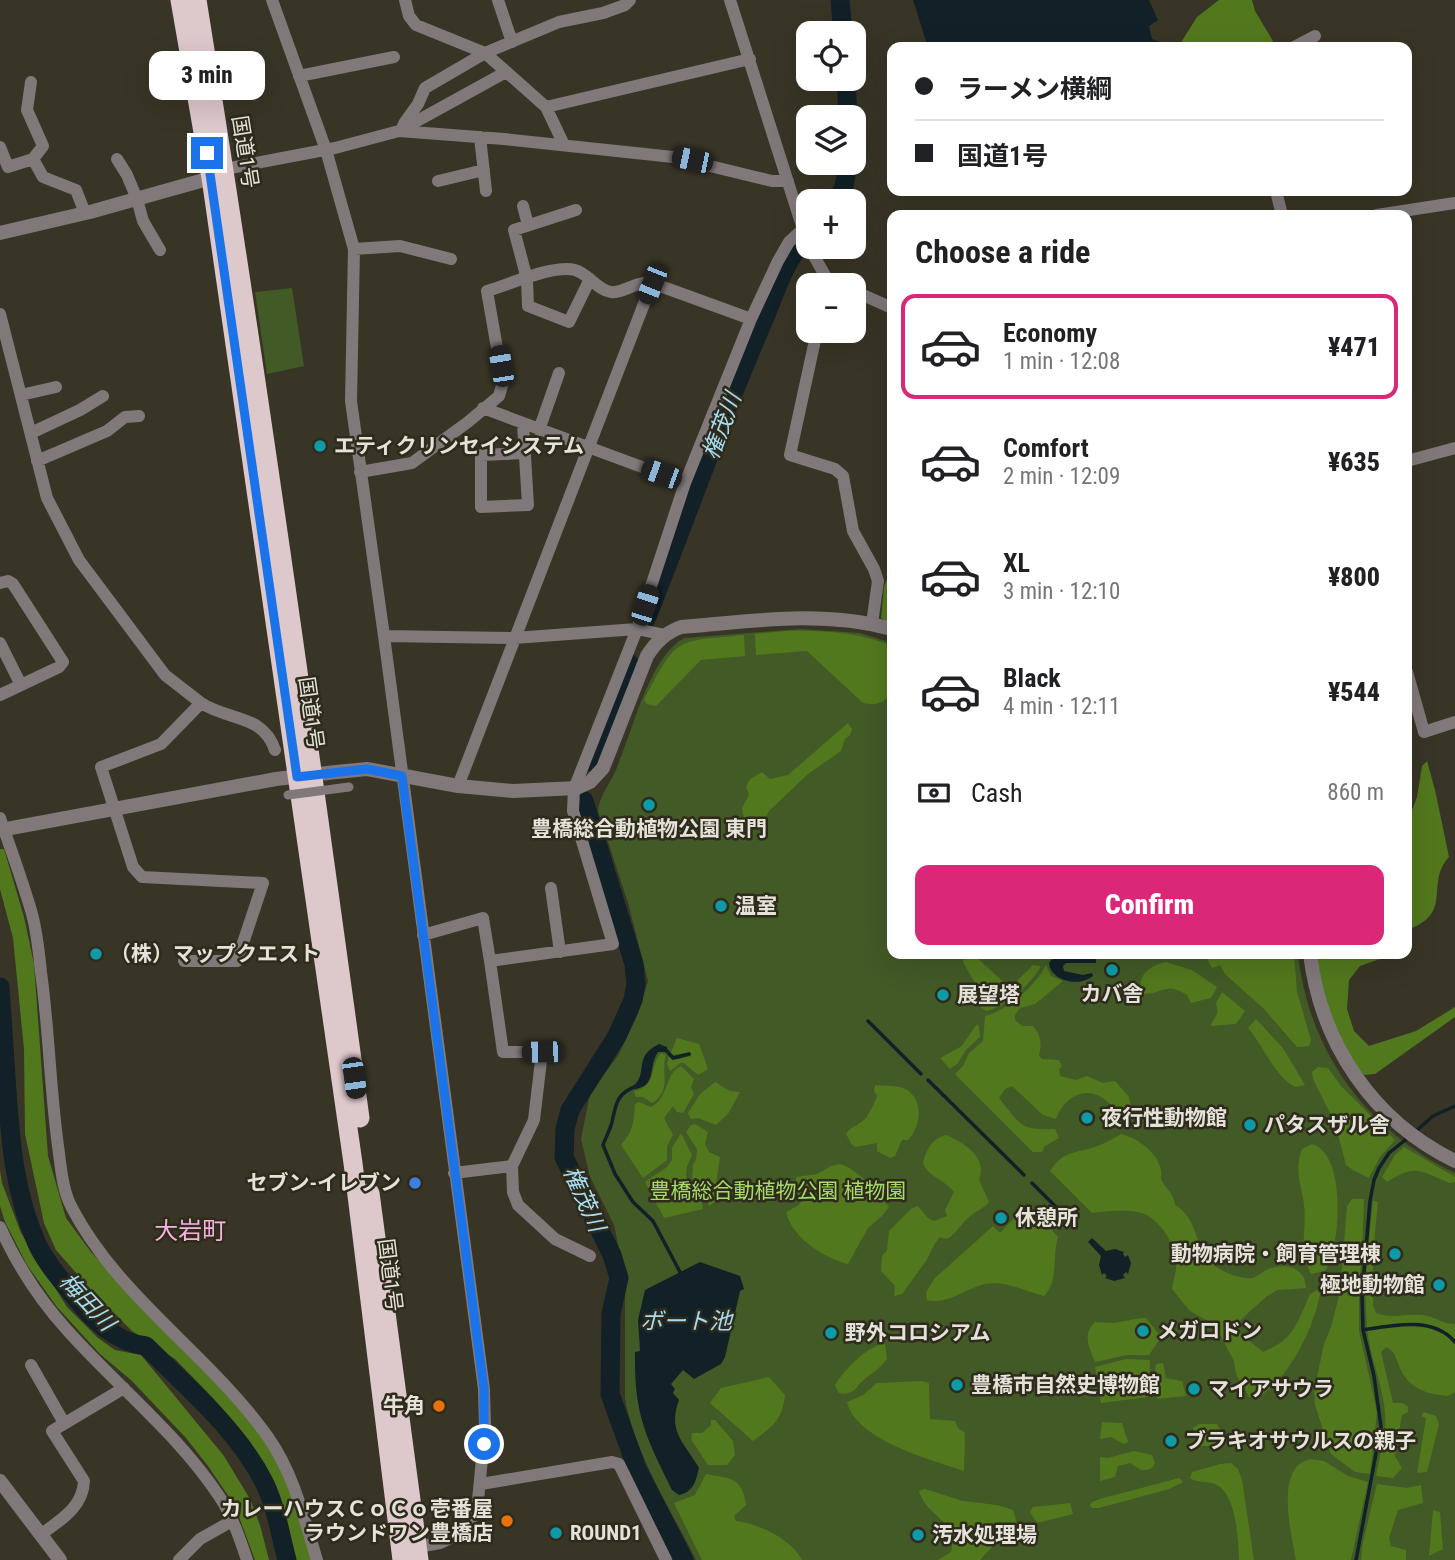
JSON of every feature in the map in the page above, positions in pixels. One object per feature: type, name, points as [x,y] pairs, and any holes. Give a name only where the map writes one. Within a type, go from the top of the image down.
[{"type":"highway","name":"国道1号","points":[[180,0],[218,174]]},
{"type":"highway","name":"国道1号","points":[[197,0],[218,174],[305,776],[353,1163],[410,1554]]},
{"type":"street","points":[[272,0],[326,150],[354,249],[351,401],[484,1389],[485,1427],[477,1511],[468,1525],[449,1540],[410,1554]]},
{"type":"street","points":[[405,0],[409,16],[416,24],[485,53],[546,107],[564,145]]},
{"type":"street","points":[[498,0],[512,42]]},
{"type":"street","points":[[402,127],[425,88],[485,53],[601,6],[625,5],[630,0]]},
{"type":"street","points":[[730,0],[796,206]]},
{"type":"street","points":[[1304,42],[1315,36]]},
{"type":"street","points":[[299,76],[394,57]]},
{"type":"street","points":[[546,107],[750,59]]},
{"type":"street","points":[[0,233],[137,199],[218,174],[326,150],[402,127],[506,72]]},
{"type":"street","points":[[0,147],[8,167],[33,159],[43,146],[27,110],[31,82]]},
{"type":"street","points":[[402,127],[673,156],[772,181],[788,181]]},
{"type":"street","points":[[480,137],[486,191]]},
{"type":"street","points":[[33,159],[43,177],[76,190],[85,213]]},
{"type":"street","points":[[117,159],[137,199],[143,221],[160,250]]},
{"type":"street","points":[[438,181],[484,170]]},
{"type":"street","points":[[1410,210],[1455,203]]},
{"type":"street","points":[[523,206],[528,225]]},
{"type":"street","points":[[576,210],[514,230],[527,279],[528,306],[569,322],[590,279]]},
{"type":"street","points":[[491,961],[613,944],[573,811],[574,789],[637,629],[685,484],[751,319],[783,251],[789,242],[796,241]]},
{"type":"street","points":[[354,249],[400,246],[452,259]]},
{"type":"street","points":[[360,472],[412,463],[499,396],[503,382],[486,292],[560,269],[576,270],[603,290],[615,293],[641,282],[652,284],[751,319]]},
{"type":"street","points":[[458,786],[652,284]]},
{"type":"street","points":[[866,297],[887,307]]},
{"type":"street","points":[[0,314],[47,498],[79,560],[165,675],[201,703],[222,714],[257,724],[268,734],[275,750]]},
{"type":"street","points":[[814,343],[790,455],[835,469],[843,476],[853,531],[878,581],[872,624]]},
{"type":"street","points":[[538,430],[559,373]]},
{"type":"street","points":[[21,395],[56,387]]},
{"type":"street","points":[[31,433],[103,396]]},
{"type":"street","points":[[483,408],[685,484]]},
{"type":"street","points":[[37,461],[107,431],[125,417],[139,416]]},
{"type":"street","points":[[523,424],[528,505],[481,507],[481,455],[524,453]]},
{"type":"street","points":[[1412,460],[1455,448]]},
{"type":"street","points":[[0,583],[8,581],[13,584],[63,659],[61,666],[0,695]]},
{"type":"street","points":[[317,1560],[291,1476],[269,1439],[222,1384],[124,1281],[93,1242],[70,1206],[63,1179],[50,1091],[46,1014],[32,915],[1,826],[114,810],[305,776],[367,769],[458,786],[513,790],[574,789],[593,780],[603,768],[648,656],[665,635],[681,628],[786,618],[843,618],[887,628]]},
{"type":"street","points":[[384,636],[514,638],[637,629],[665,635]]},
{"type":"street","points":[[0,643],[21,685]]},
{"type":"street","points":[[1412,690],[1424,732],[1455,722]]},
{"type":"street","points":[[184,961],[237,961],[263,883],[142,877],[133,867],[101,767],[161,744],[201,703]]},
{"type":"street","points":[[1412,723],[1421,721]]},
{"type":"street","points":[[288,795],[349,787]]},
{"type":"street","points":[[551,888],[560,951]]},
{"type":"street","points":[[423,935],[483,918],[503,1052],[542,1052],[534,1120],[512,1166],[513,1192],[518,1205],[555,1239],[590,1256]]},
{"type":"street","points":[[1311,959],[1320,1006],[1334,1040],[1352,1070],[1373,1099],[1398,1123],[1424,1143],[1455,1161]]},
{"type":"street","points":[[454,1173],[512,1166]]},
{"type":"street","points":[[0,1227],[13,1256],[48,1308],[67,1331],[186,1452],[221,1498],[247,1560]]},
{"type":"street","points":[[31,1366],[64,1423]]},
{"type":"street","points":[[40,1535],[71,1511],[83,1491],[84,1481],[52,1430],[124,1388]]},
{"type":"street","points":[[481,1484],[612,1462],[619,1464],[666,1560]]},
{"type":"street","points":[[0,1481],[60,1560]]},
{"type":"street","points":[[179,1560],[200,1538],[232,1521]]},
{"type":"green space","points":[[1219,0],[1252,0],[1255,11],[1273,41],[1181,42],[1197,17]]},
{"type":"green space","points":[[292,288],[304,366],[267,374],[255,292]]},
{"type":"green space","points":[[887,579],[887,621],[881,618]]},
{"type":"green space","name":"豊橋総合動植物公園 植物園","points":[[800,629],[860,633],[887,641],[887,959],[1299,959],[1304,990],[1315,1024],[1329,1055],[1347,1084],[1369,1111],[1394,1134],[1455,1173],[1455,1560],[696,1560],[645,1461],[630,1420],[625,1399],[625,1277],[614,1225],[590,1177],[581,1139],[590,1094],[619,1054],[638,1014],[648,981],[628,903],[598,811],[600,801],[615,772],[651,679],[671,648],[684,638]]},
{"type":"green space","points":[[785,631],[840,633],[887,644],[887,698],[879,703],[863,703],[807,651],[756,655],[755,634]]},
{"type":"green space","points":[[744,635],[745,656],[701,660],[656,706],[647,704],[644,700],[664,664],[680,646],[703,639]]},
{"type":"green space","points":[[848,723],[852,729],[841,751],[808,774],[769,811],[760,830],[749,826],[742,808],[749,795],[746,787],[750,779],[762,772],[770,779],[788,775]]},
{"type":"green space","points":[[1427,761],[1449,857],[1439,877],[1435,907],[1422,923],[1412,928],[1412,810],[1422,766]]},
{"type":"green space","points":[[0,849],[4,849],[24,917],[34,964],[48,1156],[66,1218],[91,1252],[208,1372],[277,1450],[314,1560],[295,1560],[282,1505],[266,1469],[248,1439],[175,1359],[132,1331],[92,1291],[56,1250],[44,1223],[25,1134],[24,1049],[13,938],[0,889]]},
{"type":"green space","points":[[964,959],[978,959],[1010,988],[1033,965],[1041,966],[1018,993],[1001,1005],[986,1011],[979,1006],[975,983],[963,962]]},
{"type":"green space","points":[[1208,959],[1294,959],[1297,992],[1311,1040],[1309,1046],[1297,1047],[1264,1009],[1225,974],[1220,965],[1212,968]]},
{"type":"green space","points":[[1316,959],[1380,959],[1360,966],[1349,980],[1347,1009],[1354,1031],[1369,1046],[1416,1031],[1455,1007],[1455,1017],[1375,1074],[1364,1075],[1346,1051],[1327,1002]]},
{"type":"green space","points":[[1166,962],[1192,970],[1217,987],[1211,998],[1191,1003],[1187,995],[1174,989],[1142,994],[1141,982],[1145,973]]},
{"type":"green space","points":[[1046,965],[1051,976],[1063,981],[1035,1004],[1020,1008],[1015,1020],[1022,1026],[1033,1026],[1040,1040],[1039,1056],[1042,1059],[1059,1060],[1062,1066],[1059,1070],[1060,1076],[1076,1080],[1087,1076],[1103,1083],[1115,1081],[1129,1097],[1131,1108],[1127,1113],[1119,1115],[1104,1099],[1082,1093],[1064,1105],[1056,1119],[1043,1115],[1012,1086],[1005,1089],[999,1098],[1022,1124],[1034,1129],[1055,1129],[1059,1138],[1045,1146],[1042,1152],[1033,1152],[955,1074],[963,1066],[969,1053],[983,1041],[985,1016],[1002,1009],[1020,996]]},
{"type":"green space","points":[[1222,992],[1245,1011],[1236,1024],[1211,1026],[1217,1014],[1216,1003]]},
{"type":"green space","points":[[1256,1019],[1283,1048],[1305,1085],[1295,1087],[1275,1068],[1248,1028]]},
{"type":"green space","points":[[976,1025],[979,1026],[980,1037],[950,1069],[940,1058],[962,1046]]},
{"type":"green space","points":[[677,1038],[699,1044],[708,1069],[698,1075],[684,1063],[680,1063],[670,1071],[667,1064],[669,1057],[674,1060],[691,1056],[691,1053],[670,1055]]},
{"type":"green space","points":[[661,1053],[666,1055],[664,1086],[652,1103],[643,1097],[636,1097],[634,1091],[642,1089],[650,1081]]},
{"type":"green space","points":[[681,1066],[694,1079],[691,1087],[694,1094],[683,1113],[677,1112],[673,1106],[664,1118],[673,1135],[667,1146],[667,1160],[643,1178],[621,1145],[632,1126],[635,1104],[639,1102],[651,1107],[657,1103],[672,1075]]},
{"type":"green space","points":[[1318,1067],[1328,1068],[1341,1086],[1395,1140],[1380,1157],[1369,1178],[1346,1165],[1335,1123],[1313,1079],[1312,1072]]},
{"type":"green space","points":[[715,1082],[730,1091],[740,1092],[728,1114],[716,1125],[698,1118],[691,1119],[688,1113],[700,1094]]},
{"type":"green space","points":[[875,1085],[903,1088],[910,1092],[918,1104],[918,1120],[913,1134],[908,1140],[902,1140],[895,1156],[890,1158],[877,1151],[877,1143],[856,1147],[846,1134],[868,1116],[877,1096]]},
{"type":"green space","points":[[695,1124],[708,1132],[705,1144],[709,1152],[720,1157],[716,1184],[725,1195],[709,1206],[703,1189],[692,1178],[697,1149],[686,1132]]},
{"type":"green space","points":[[681,1133],[692,1155],[687,1166],[687,1179],[698,1193],[703,1209],[664,1218],[645,1182],[667,1167],[672,1160],[672,1148]]},
{"type":"green space","points":[[1121,1134],[1140,1142],[1155,1157],[1159,1163],[1162,1181],[1172,1195],[1175,1205],[1190,1221],[1210,1261],[1221,1270],[1250,1278],[1266,1270],[1286,1266],[1302,1275],[1306,1288],[1278,1290],[1267,1296],[1236,1324],[1236,1330],[1263,1352],[1289,1336],[1310,1294],[1317,1290],[1320,1294],[1312,1323],[1298,1352],[1279,1379],[1257,1398],[1249,1397],[1215,1325],[1190,1311],[1172,1289],[1176,1268],[1175,1255],[1170,1240],[1160,1226],[1142,1213],[1092,1213],[1050,1171],[1067,1155],[1100,1145]]},
{"type":"green space","points":[[947,1135],[967,1147],[978,1158],[981,1172],[979,1180],[989,1202],[969,1217],[950,1237],[940,1237],[902,1294],[894,1296],[895,1286],[881,1271],[889,1231],[912,1208],[918,1206],[934,1221],[947,1216],[945,1210],[954,1192],[929,1172],[923,1163],[931,1145],[938,1138]]},
{"type":"green space","points":[[1312,1144],[1323,1151],[1331,1165],[1338,1202],[1335,1242],[1330,1259],[1325,1271],[1311,1274],[1304,1247],[1305,1214],[1298,1170],[1302,1149]]},
{"type":"green space","points":[[1404,1147],[1455,1177],[1455,1182],[1450,1183],[1425,1172],[1412,1171],[1387,1182],[1382,1177],[1395,1155]]},
{"type":"green space","points":[[840,1164],[860,1176],[889,1207],[868,1228],[848,1264],[810,1246],[795,1230],[786,1212],[799,1205],[802,1200],[796,1190],[797,1177],[817,1174]]},
{"type":"green space","points":[[0,1170],[2,1183],[21,1233],[67,1307],[98,1338],[115,1350],[141,1355],[224,1456],[250,1499],[269,1560],[255,1560],[235,1506],[186,1438],[132,1381],[100,1354],[57,1307],[27,1265],[5,1222],[0,1206]]},
{"type":"green space","points":[[1352,1199],[1364,1199],[1359,1331],[1377,1412],[1370,1474],[1355,1472],[1331,1454],[1315,1405],[1314,1391],[1324,1344],[1340,1292],[1347,1206]]},
{"type":"green space","points":[[1373,1201],[1378,1202],[1373,1252],[1373,1305],[1376,1313],[1389,1316],[1422,1315],[1455,1324],[1455,1392],[1448,1396],[1426,1392],[1414,1386],[1399,1367],[1392,1351],[1386,1347],[1381,1352],[1393,1403],[1403,1403],[1408,1407],[1408,1412],[1402,1415],[1395,1456],[1402,1468],[1393,1478],[1376,1476],[1384,1439],[1385,1415],[1368,1338],[1366,1310]]},
{"type":"green space","points":[[1018,1214],[1030,1226],[1039,1215],[1058,1237],[1052,1283],[1044,1296],[992,1283],[942,1300],[927,1300],[926,1292],[935,1278],[993,1226],[1000,1233]]},
{"type":"green space","points":[[1146,1318],[1161,1337],[1149,1355],[1127,1355],[1095,1362],[1088,1336],[1095,1322],[1114,1323]]},
{"type":"green space","points":[[885,1343],[887,1359],[852,1391],[839,1393],[835,1385],[844,1372],[863,1354]]},
{"type":"green space","points":[[1126,1359],[1150,1360],[1148,1397],[1101,1403],[1095,1367]]},
{"type":"green space","points":[[1163,1363],[1166,1378],[1182,1381],[1186,1396],[1157,1399],[1154,1381],[1156,1364]]},
{"type":"green space","points":[[769,1377],[785,1395],[784,1404],[775,1422],[753,1441],[710,1403],[721,1388]]},
{"type":"green space","points":[[877,1383],[929,1383],[930,1419],[955,1421],[958,1428],[965,1433],[964,1471],[896,1447],[879,1438],[854,1416],[847,1402],[863,1395]]},
{"type":"green space","points":[[1424,1412],[1436,1416],[1439,1424],[1427,1472],[1417,1473],[1426,1418],[1421,1416]]},
{"type":"green space","points":[[711,1420],[715,1420],[733,1441],[735,1455],[727,1465],[708,1465],[691,1439],[692,1433],[702,1433],[711,1425]]},
{"type":"green space","points":[[1102,1422],[1122,1423],[1128,1442],[1124,1444],[1111,1437],[1100,1439]]},
{"type":"green space","points":[[1199,1424],[1217,1424],[1221,1431],[1222,1446],[1198,1446],[1193,1428]]},
{"type":"green space","points":[[1134,1451],[1152,1455],[1155,1463],[1153,1467],[1141,1470],[1130,1463],[1118,1466],[1115,1477],[1100,1481],[1100,1457],[1108,1458]]},
{"type":"green space","points":[[1311,1459],[1324,1461],[1348,1476],[1368,1482],[1351,1560],[1296,1560],[1289,1519],[1288,1488],[1292,1474],[1299,1464]]},
{"type":"green space","points":[[1231,1463],[1238,1469],[1242,1480],[1254,1560],[1239,1560],[1235,1519],[1224,1491],[1217,1485],[1190,1478],[1192,1472]]},
{"type":"green space","points":[[706,1474],[732,1480],[741,1488],[746,1505],[734,1516],[736,1521],[755,1525],[783,1539],[802,1560],[702,1560],[674,1503],[695,1495]]},
{"type":"green space","points":[[1179,1478],[1183,1482],[1169,1489],[1099,1508],[1092,1508],[1090,1505],[1100,1499]]},
{"type":"green space","points":[[1377,1484],[1407,1488],[1421,1485],[1423,1503],[1398,1510],[1389,1538],[1391,1546],[1406,1550],[1406,1560],[1361,1560]]},
{"type":"green space","points":[[925,1489],[963,1501],[1013,1510],[1018,1527],[1005,1533],[980,1560],[938,1560],[951,1552],[951,1533],[923,1500],[919,1491]]},
{"type":"green space","points":[[1070,1503],[1073,1514],[1037,1523],[1030,1512],[1033,1507]]},
{"type":"green space","points":[[1433,1510],[1440,1512],[1443,1549],[1429,1556]]},
{"type":"water","points":[[913,0],[1149,0],[1158,20],[1149,26],[1152,39],[1160,42],[926,42]]},
{"type":"water","points":[[1052,959],[1096,959],[1096,963],[1066,963],[1063,966],[1064,971],[1083,975],[1092,973],[1093,976],[1087,979],[1074,982],[1055,975],[1049,963]]},
{"type":"water","points":[[659,1044],[667,1047],[667,1052],[658,1052],[649,1080],[642,1087],[635,1089],[633,1086],[638,1081],[646,1054]]},
{"type":"water","points":[[1092,1238],[1106,1251],[1115,1249],[1124,1252],[1125,1257],[1128,1255],[1131,1263],[1128,1274],[1126,1272],[1123,1275],[1125,1278],[1114,1281],[1105,1278],[1107,1276],[1104,1273],[1102,1275],[1099,1265],[1101,1256],[1088,1242]]},
{"type":"water","name":"ボート池","points":[[700,1262],[740,1276],[744,1289],[740,1291],[725,1357],[721,1364],[694,1379],[683,1370],[671,1384],[675,1389],[673,1393],[679,1400],[676,1429],[699,1468],[691,1488],[679,1495],[672,1490],[643,1424],[637,1392],[635,1352],[640,1351],[638,1320],[645,1290]]},
{"type":"waterway","name":"権茂川","points":[[840,0],[842,21]]},
{"type":"waterway","name":"権茂川","points":[[847,91],[847,105]]},
{"type":"waterway","name":"権茂川","points":[[843,189],[846,175]]},
{"type":"waterway","name":"権茂川","points":[[646,619],[732,396],[776,289],[796,251]]},
{"type":"waterway","name":"権茂川","points":[[593,763],[629,663]]},
{"type":"waterway","name":"権茂川","points":[[584,801],[634,964],[636,984],[633,1000],[617,1036],[570,1110],[565,1129],[564,1157],[612,1255],[619,1278],[611,1314],[610,1394],[637,1469],[684,1560]]},
{"type":"waterway","name":"梅田川","points":[[0,987],[14,1162],[23,1203],[37,1244],[54,1271],[89,1313],[115,1335],[146,1346],[226,1426],[264,1482],[275,1510],[287,1560]]},
{"type":"waterway","points":[[868,1021],[921,1074]]},
{"type":"waterway","points":[[665,1049],[673,1058],[689,1054]]},
{"type":"waterway","points":[[928,1080],[1024,1175]]},
{"type":"waterway","points":[[637,1086],[625,1092],[618,1100],[603,1145],[615,1174],[633,1202],[653,1221],[680,1272]]},
{"type":"waterway","points":[[1415,1132],[1433,1116],[1455,1106]]},
{"type":"waterway","points":[[1356,1560],[1381,1427],[1374,1376],[1363,1330],[1362,1295],[1370,1201],[1379,1168],[1389,1153],[1409,1137]]},
{"type":"waterway","points":[[1032,1183],[1066,1217]]},
{"type":"waterway","points":[[1363,1330],[1424,1325],[1436,1328],[1455,1342]]},
{"type":"place","name":"エティクリンセイシステム","points":[[320,446]]},
{"type":"place","name":"豊橋総合動植物公園 東門","points":[[649,805]]},
{"type":"place","name":"温室","points":[[721,906]]},
{"type":"place","name":"（株）マップクエスト","points":[[96,954]]},
{"type":"place","name":"カバ舎","points":[[1112,970]]},
{"type":"place","name":"展望塔","points":[[943,995]]},
{"type":"place","name":"夜行性動物館","points":[[1087,1118]]},
{"type":"place","name":"パタスザル舎","points":[[1250,1125]]},
{"type":"place","name":"セブン-イレブン","points":[[415,1183]]},
{"type":"place","name":"休憩所","points":[[1001,1218]]},
{"type":"place","name":"動物病院・飼育管理棟","points":[[1395,1254]]},
{"type":"place","name":"極地動物館","points":[[1439,1285]]},
{"type":"place","name":"メガロドン","points":[[1143,1331]]},
{"type":"place","name":"野外コロシアム","points":[[831,1333]]},
{"type":"place","name":"豊橋市自然史博物館","points":[[957,1385]]},
{"type":"place","name":"マイアサウラ","points":[[1194,1389]]},
{"type":"place","name":"牛角","points":[[439,1406]]},
{"type":"place","name":"ブラキオサウルスの親子","points":[[1171,1441]]},
{"type":"place","name":"カレーハウスＣｏＣｏ壱番屋 ラウンドワン豊橋店","points":[[507,1521]]},
{"type":"place","name":"ROUND1","points":[[556,1533]]},
{"type":"place","name":"汚水処理場","points":[[918,1535]]},
{"type":"district","name":"大岩町","points":[[190,1231]]},
{"type":"route","points":[[207,153],[297,777],[367,769],[402,776],[484,1389],[484,1444]]}]
